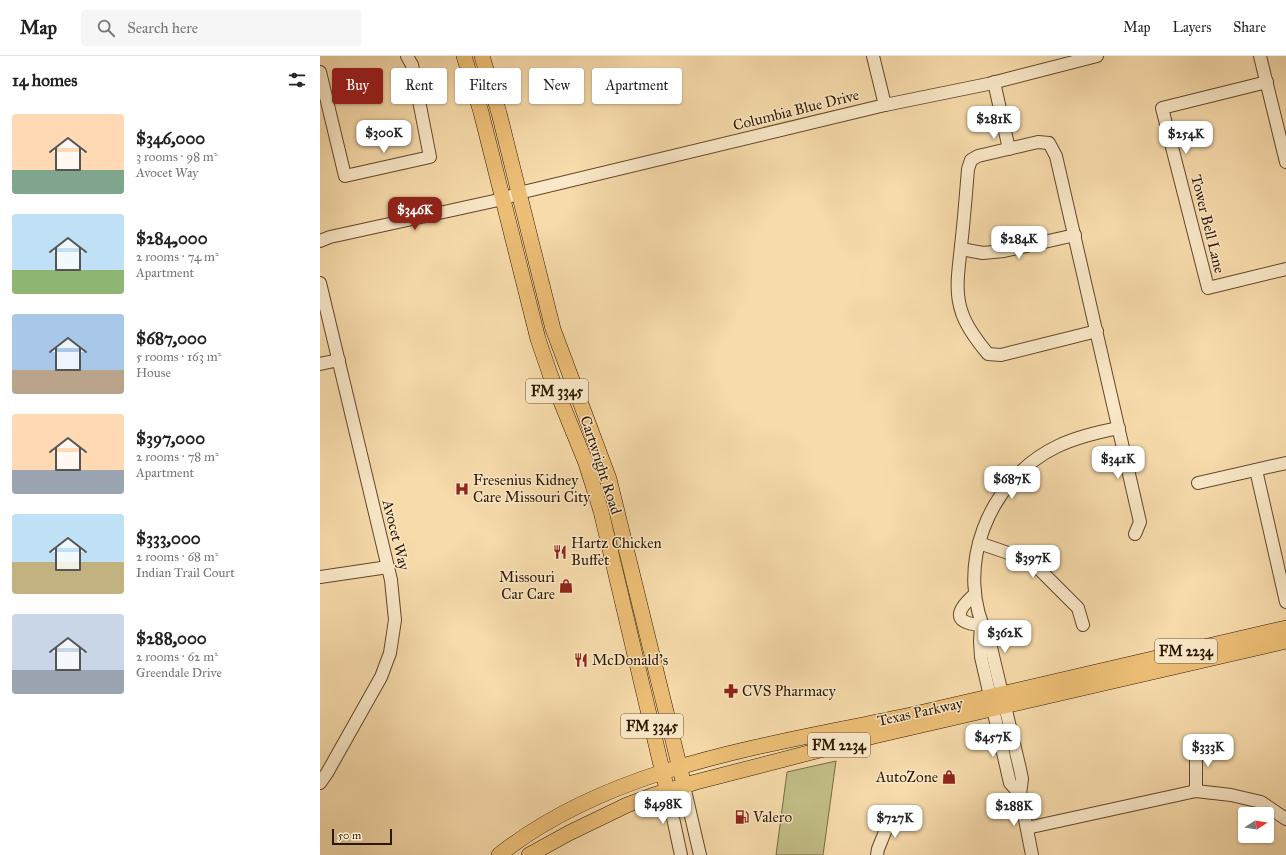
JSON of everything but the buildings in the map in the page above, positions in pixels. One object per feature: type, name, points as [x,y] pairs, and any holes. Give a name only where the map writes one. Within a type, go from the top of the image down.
[{"type":"main road","name":"Cartwright Road","points":[[464,56],[503,199],[529,306],[551,377],[580,448],[600,511],[667,790]]},
{"type":"main road","name":"Cartwright Road","points":[[482,56],[499,113],[553,329],[567,370],[599,450],[616,506],[684,786]]},
{"type":"main road","points":[[551,377],[567,370]]},
{"type":"main road","points":[[600,511],[616,506]]},
{"type":"main road","points":[[624,610],[640,606]]},
{"type":"main road","name":"Texas Parkway","points":[[530,855],[602,816],[667,790],[998,701],[1286,628]]},
{"type":"main road","name":"Texas Parkway","points":[[499,855],[564,814],[604,794],[663,772],[787,741],[998,701],[1286,642]]},
{"type":"street","points":[[320,72],[344,176],[430,157],[412,65],[408,56]]},
{"type":"street","points":[[873,56],[885,105]]},
{"type":"street","name":"Columbia Blue Drive","points":[[503,199],[519,193],[885,105],[994,82],[1097,56]]},
{"type":"street","points":[[1260,56],[1286,162]]},
{"type":"street","points":[[994,82],[1009,148]]},
{"type":"street","name":"Tower Bell Lane","points":[[1267,82],[1162,108],[1208,288],[1286,269]]},
{"type":"street","points":[[1097,331],[1002,354],[988,354],[968,326],[961,312],[957,271],[961,249],[968,169],[971,160],[978,156],[1038,142],[1049,143],[1056,156],[1075,235],[1097,331],[1119,428],[1140,522],[1135,534]]},
{"type":"street","points":[[320,241],[330,237],[503,199]]},
{"type":"street","points":[[961,249],[983,253],[1004,251],[1075,235]]},
{"type":"street","name":"Avocet Way","points":[[320,283],[391,580],[395,620],[390,653],[381,676],[320,783]]},
{"type":"street","points":[[320,364],[339,360]]},
{"type":"street","points":[[1032,855],[1020,794],[1022,779],[998,701],[982,657],[980,641],[982,625],[974,594],[974,566],[979,543],[994,506],[1001,494],[1019,473],[1057,446],[1083,437],[1119,428]]},
{"type":"street","points":[[1198,483],[1286,463]]},
{"type":"street","points":[[1256,470],[1286,602]]},
{"type":"street","points":[[979,543],[1020,557],[1037,567],[1078,608],[1083,625]]},
{"type":"street","points":[[320,577],[388,567]]},
{"type":"street","points":[[974,594],[962,604],[960,610],[961,615],[963,620],[968,623],[982,625]]},
{"type":"street","points":[[1196,746],[1196,791]]},
{"type":"street","name":"Cartwright Road","points":[[684,786],[700,855]]},
{"type":"street","name":"Cartwright Road","points":[[667,790],[681,855]]},
{"type":"street","points":[[1027,828],[1196,791],[1231,795],[1261,802],[1286,819]]},
{"type":"street","points":[[877,855],[891,817]]},
{"type":"shaded area","points":[[836,761],[823,855],[776,855],[787,772]]},
{"type":"place","name":"Fresenius Kidney Care Missouri City","points":[[462,489]]},
{"type":"place","name":"Hartz Chicken Buffet","points":[[560,552]]},
{"type":"place","name":"Missouri Car Care","points":[[566,586]]},
{"type":"place","name":"McDonald's","points":[[581,660]]},
{"type":"place","name":"CVS Pharmacy","points":[[731,691]]},
{"type":"place","name":"AutoZone","points":[[949,777]]},
{"type":"place","name":"Valero","points":[[742,817]]}]
